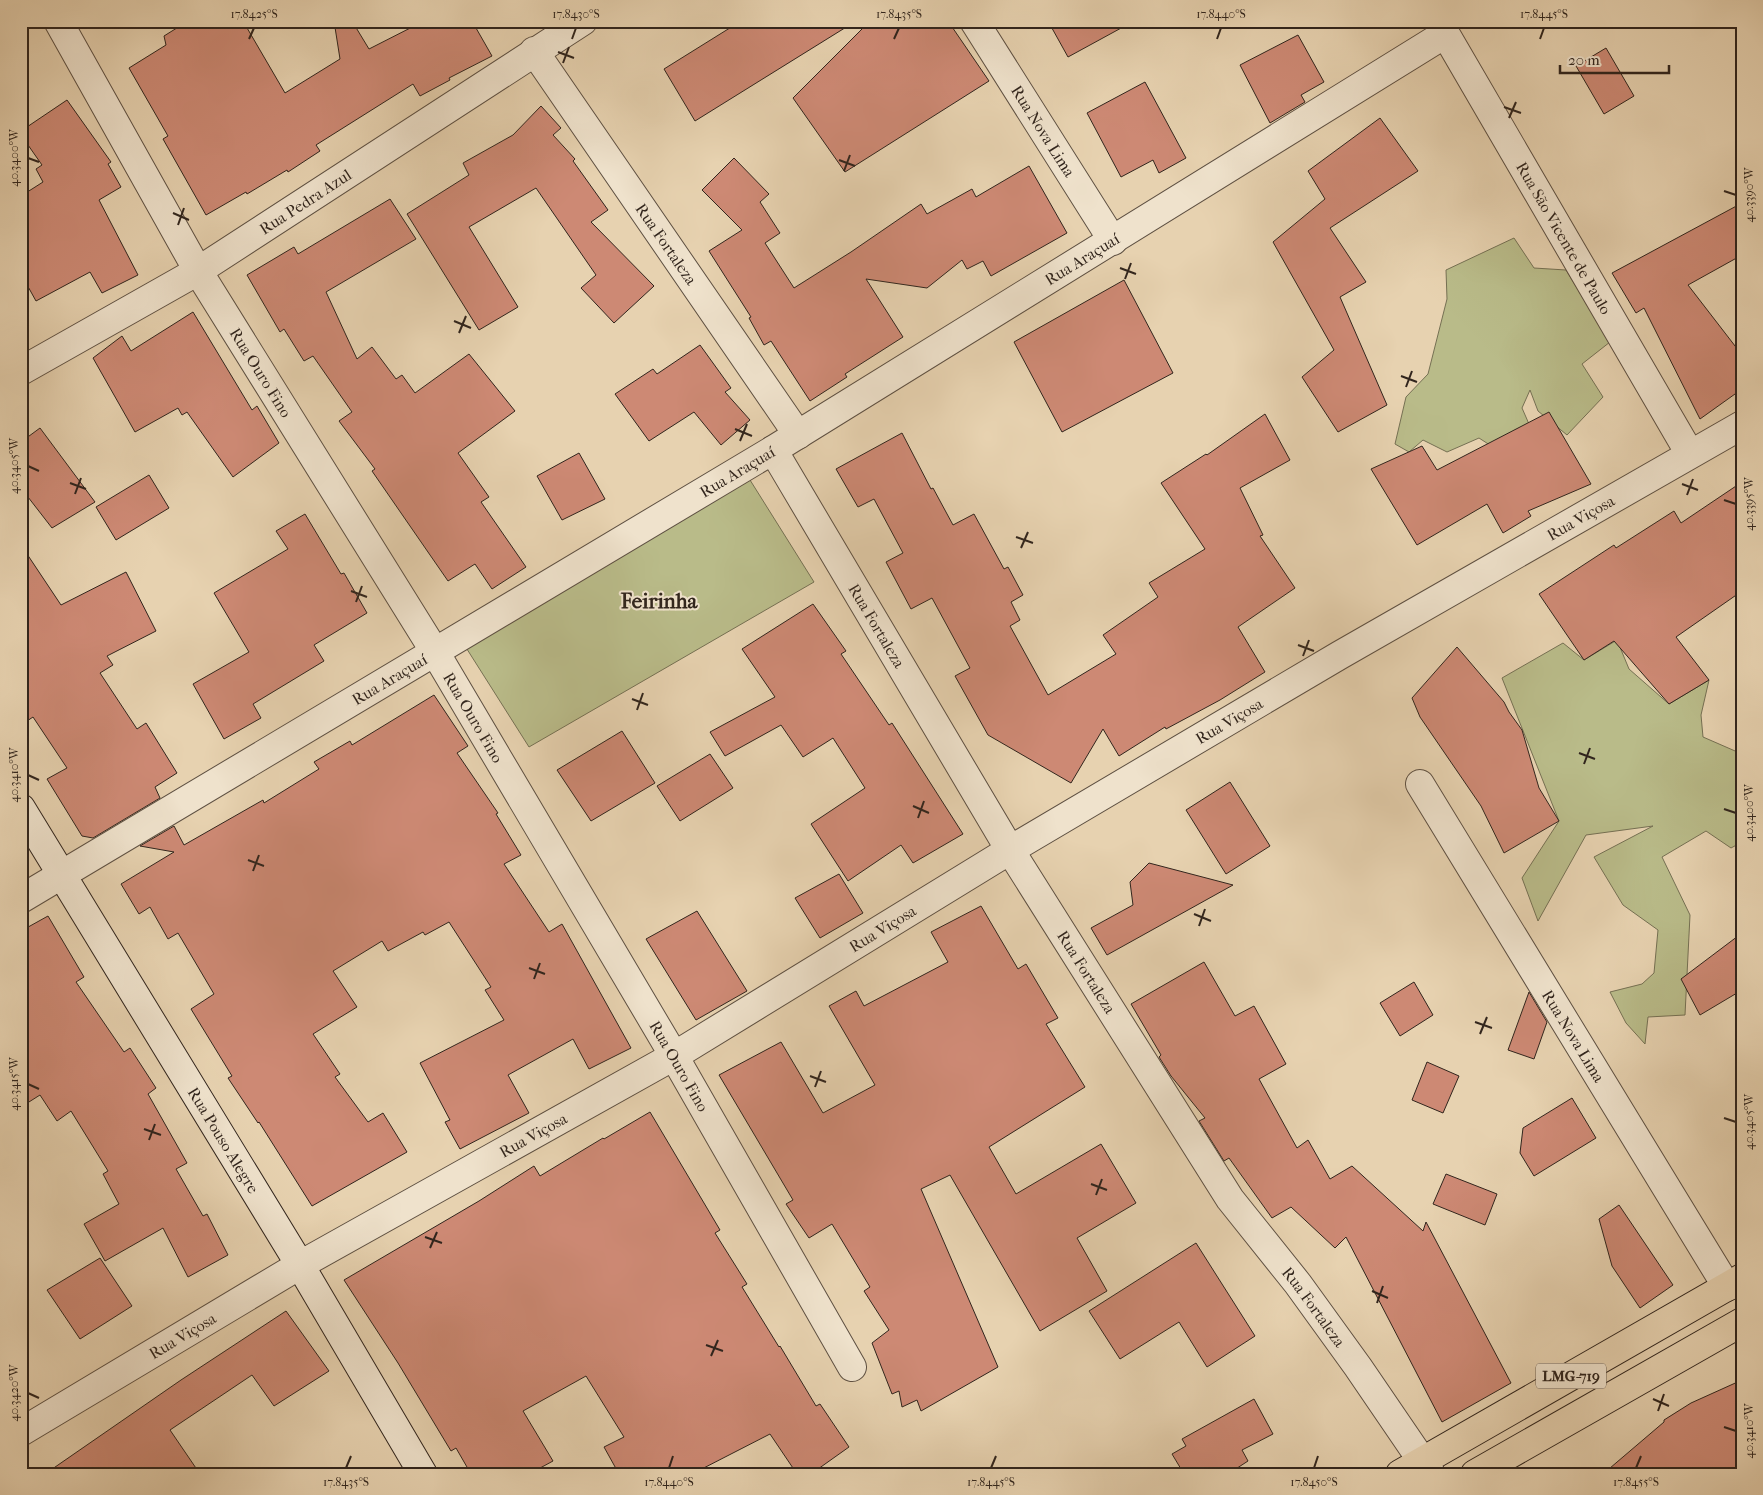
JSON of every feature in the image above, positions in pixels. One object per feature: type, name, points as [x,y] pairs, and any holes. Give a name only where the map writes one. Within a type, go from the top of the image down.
[{"type":"main road","name":"LMG-719","points":[[1418,1469],[1735,1283]]},
{"type":"main road","name":"LMG-719","points":[[1475,1474],[1742,1322]]},
{"type":"street","name":"Rua Ouro Fino","points":[[58,21],[198,271],[435,652],[674,1056],[852,1367]]},
{"type":"street","name":"Rua Pedra Azul","points":[[21,371],[198,271],[534,51],[583,21]]},
{"type":"street","name":"Rua Nova Lima","points":[[974,21],[1113,241]]},
{"type":"street","name":"Rua Araçuaí","points":[[21,899],[774,450],[1113,241],[1442,28]]},
{"type":"street","name":"Rua São Vicente de Paulo","points":[[1442,28],[1690,454]]},
{"type":"street","name":"Rua Fortaleza","points":[[534,51],[798,435]]},
{"type":"street","name":"Rua Viçosa","points":[[21,1432],[300,1265],[674,1056],[1010,850],[1340,655],[1742,425]]},
{"type":"street","name":"Rua Fortaleza","points":[[774,450],[1010,850],[1230,1199],[1298,1284],[1418,1469]]},
{"type":"street","name":"Rua Nova Lima","points":[[1420,784],[1735,1283]]},
{"type":"street","name":"Rua Pouso Alegre","points":[[21,808],[300,1265],[423,1474]]},
{"type":"green space","points":[[1514,238],[1534,268],[1566,270],[1610,342],[1582,364],[1603,397],[1567,435],[1538,411],[1530,390],[1522,408],[1539,447],[1527,469],[1479,438],[1447,452],[1423,440],[1409,452],[1395,444],[1406,397],[1428,374],[1447,299],[1446,270]]},
{"type":"green space","points":[[750,480],[814,582],[529,747],[465,646]]},
{"type":"green space","points":[[1617,640],[1629,669],[1669,704],[1709,680],[1701,715],[1703,737],[1742,754],[1742,842],[1731,848],[1706,831],[1662,857],[1690,915],[1685,1015],[1648,1017],[1645,1044],[1626,1023],[1610,992],[1642,984],[1654,973],[1658,930],[1623,905],[1594,857],[1653,826],[1586,835],[1538,921],[1522,878],[1559,821],[1502,678],[1563,643],[1584,660]]},
{"type":"building","points":[[188,21],[243,21],[285,93],[340,59],[334,21],[352,21],[369,49],[424,21],[472,21],[492,56],[449,78],[450,80],[420,96],[413,84],[316,145],[320,151],[288,172],[287,170],[247,194],[246,192],[206,215],[163,139],[168,136],[129,68],[166,45],[164,36]]},
{"type":"building","points":[[741,21],[856,21],[695,121],[664,69]]},
{"type":"building","points":[[870,21],[948,21],[989,81],[845,172],[793,98]]},
{"type":"building","points":[[1048,21],[1134,21],[1068,57]]},
{"type":"building","points":[[1298,35],[1324,82],[1301,95],[1305,102],[1270,123],[1240,65]]},
{"type":"building","points":[[1606,48],[1634,96],[1604,114],[1576,66]]},
{"type":"building","points":[[1145,82],[1186,158],[1159,173],[1153,160],[1121,177],[1087,113]]},
{"type":"building","points":[[67,100],[111,162],[108,164],[121,187],[99,200],[138,275],[102,293],[90,272],[36,301],[21,274],[21,196],[43,182],[36,169],[42,165],[21,135],[21,131]]},
{"type":"building","points":[[541,106],[561,128],[553,135],[575,159],[573,161],[608,210],[591,222],[654,286],[614,323],[581,288],[596,275],[536,188],[469,227],[518,307],[479,330],[407,214],[469,175],[463,163],[513,135]]},
{"type":"building","points":[[1380,118],[1418,171],[1330,228],[1366,282],[1340,297],[1387,405],[1338,432],[1302,377],[1334,350],[1273,242],[1325,199],[1308,171]]},
{"type":"building","points":[[734,158],[769,194],[760,202],[780,233],[765,243],[794,288],[921,204],[927,214],[972,189],[976,197],[1029,166],[1067,233],[991,276],[983,261],[967,269],[962,260],[927,288],[866,279],[903,337],[845,374],[847,377],[810,401],[771,341],[764,345],[749,318],[751,317],[709,251],[742,230],[702,190]]},
{"type":"building","points":[[390,199],[416,239],[326,292],[357,359],[372,347],[396,379],[402,375],[415,393],[469,354],[515,411],[458,453],[489,497],[481,502],[526,567],[492,589],[475,564],[448,581],[372,471],[375,469],[339,421],[352,412],[313,356],[304,361],[284,329],[280,332],[247,275],[294,247],[298,254]]},
{"type":"building","points":[[1742,203],[1742,255],[1688,285],[1742,355],[1742,389],[1700,419],[1644,308],[1636,313],[1612,273]]},
{"type":"building","points":[[1124,280],[1173,373],[1062,432],[1014,342]]},
{"type":"building","points":[[193,312],[252,410],[257,406],[279,443],[233,477],[187,412],[182,415],[178,408],[135,432],[93,358],[122,336],[131,351]]},
{"type":"building","points":[[700,345],[731,388],[725,392],[750,420],[721,445],[694,412],[649,441],[615,394],[653,369],[657,374]]},
{"type":"building","points":[[1549,412],[1591,484],[1528,511],[1531,516],[1503,533],[1487,504],[1417,545],[1371,469],[1422,446],[1437,470]]},
{"type":"building","points":[[1265,414],[1290,460],[1240,488],[1263,535],[1260,536],[1295,588],[1238,627],[1265,672],[1220,700],[1166,729],[1165,727],[1119,756],[1103,729],[1071,783],[988,735],[955,676],[970,668],[932,598],[911,609],[886,562],[903,553],[874,499],[858,507],[836,469],[902,433],[931,489],[933,488],[953,525],[974,514],[1004,569],[1008,567],[1023,595],[1011,602],[1020,620],[1010,626],[1048,695],[1116,654],[1103,635],[1158,597],[1149,583],[1205,549],[1161,483],[1207,455]]},
{"type":"building","points":[[40,428],[95,502],[52,528],[21,488],[21,442]]},
{"type":"building","points":[[579,453],[605,499],[562,520],[537,476]]},
{"type":"building","points":[[149,475],[169,508],[116,540],[96,507]]},
{"type":"building","points":[[1742,482],[1742,591],[1676,637],[1709,680],[1669,704],[1614,641],[1584,660],[1539,594],[1614,545],[1616,548],[1674,511],[1681,523]]},
{"type":"building","points":[[305,514],[341,574],[344,573],[367,613],[314,645],[324,661],[253,704],[261,718],[224,739],[193,684],[249,652],[214,593],[288,549],[276,531]]},
{"type":"building","points":[[21,545],[61,605],[126,572],[156,631],[107,656],[113,665],[100,673],[137,729],[146,723],[177,773],[155,787],[160,798],[93,838],[82,836],[47,779],[67,768],[33,717],[21,725]]},
{"type":"building","points":[[813,604],[846,651],[841,654],[889,725],[892,723],[963,834],[913,863],[901,845],[848,881],[811,824],[865,788],[833,738],[803,757],[781,725],[725,756],[710,732],[775,697],[742,649]]},
{"type":"building","points":[[1457,647],[1504,702],[1522,730],[1539,788],[1559,821],[1504,853],[1481,806],[1420,717],[1412,698]]},
{"type":"building","points":[[434,695],[468,746],[457,753],[498,813],[496,814],[521,855],[504,864],[549,932],[562,924],[631,1048],[589,1069],[573,1039],[508,1075],[529,1113],[460,1149],[445,1122],[450,1120],[420,1063],[504,1020],[485,990],[491,987],[449,922],[425,935],[423,932],[388,951],[382,941],[333,971],[357,1007],[313,1034],[340,1074],[335,1077],[368,1122],[383,1113],[407,1152],[312,1206],[259,1122],[228,1078],[232,1076],[191,1009],[214,994],[178,933],[168,939],[150,907],[139,914],[121,884],[174,852],[140,846],[174,826],[184,845],[263,800],[264,803],[319,769],[314,762],[350,741],[352,745]]},
{"type":"building","points":[[622,731],[655,783],[591,821],[557,770]]},
{"type":"building","points":[[710,754],[733,788],[680,821],[657,786]]},
{"type":"building","points":[[1230,782],[1270,846],[1226,874],[1186,810]]},
{"type":"building","points":[[1149,863],[1233,885],[1107,955],[1091,928],[1133,905],[1130,882]]},
{"type":"building","points":[[839,874],[863,913],[820,938],[795,898]]},
{"type":"building","points":[[981,906],[1018,969],[1026,964],[1058,1018],[1046,1024],[1085,1087],[989,1147],[1016,1194],[1101,1144],[1136,1203],[1077,1238],[1107,1291],[1040,1331],[950,1175],[921,1189],[998,1367],[921,1411],[917,1400],[902,1407],[899,1391],[892,1394],[872,1343],[889,1330],[864,1291],[870,1287],[832,1224],[809,1238],[786,1204],[793,1200],[719,1075],[781,1042],[823,1113],[875,1085],[829,1006],[856,991],[864,1006],[948,962],[931,932]]},
{"type":"building","points":[[697,911],[747,991],[696,1020],[646,939]]},
{"type":"building","points":[[48,916],[84,977],[76,982],[124,1052],[130,1048],[156,1088],[148,1094],[187,1163],[176,1169],[203,1216],[207,1214],[228,1255],[188,1277],[163,1228],[105,1261],[84,1224],[119,1204],[103,1174],[108,1171],[71,1111],[57,1121],[40,1095],[21,1107],[21,931]]},
{"type":"building","points":[[1742,933],[1742,990],[1700,1015],[1681,979]]},
{"type":"building","points":[[1204,962],[1235,1016],[1254,1006],[1286,1064],[1259,1079],[1297,1148],[1308,1140],[1330,1179],[1352,1166],[1423,1231],[1426,1222],[1511,1383],[1442,1422],[1346,1237],[1335,1248],[1291,1207],[1272,1218],[1229,1158],[1224,1161],[1199,1121],[1205,1118],[1171,1076],[1131,1004]]},
{"type":"building","points":[[1414,982],[1433,1015],[1400,1036],[1380,1003]]},
{"type":"building","points":[[1529,992],[1547,1022],[1534,1059],[1508,1050]]},
{"type":"building","points":[[1427,1062],[1459,1076],[1443,1113],[1412,1100]]},
{"type":"building","points":[[1572,1098],[1596,1138],[1534,1176],[1520,1153],[1523,1128]]},
{"type":"building","points":[[650,1112],[720,1230],[715,1233],[747,1284],[742,1287],[816,1406],[820,1404],[849,1447],[811,1474],[797,1474],[770,1434],[692,1474],[619,1474],[604,1447],[624,1437],[586,1376],[523,1411],[553,1461],[529,1474],[471,1474],[456,1448],[451,1451],[398,1363],[344,1280],[479,1201],[534,1166],[540,1176]]},
{"type":"building","points":[[1446,1174],[1497,1194],[1485,1225],[1433,1204]]},
{"type":"building","points":[[1619,1205],[1673,1285],[1640,1308],[1612,1266],[1599,1219]]},
{"type":"building","points":[[1196,1243],[1255,1336],[1207,1367],[1179,1322],[1120,1359],[1089,1311]]},
{"type":"building","points":[[100,1258],[132,1306],[80,1339],[47,1290]]},
{"type":"building","points":[[286,1311],[329,1371],[274,1406],[252,1375],[170,1430],[200,1474],[45,1474],[181,1380]]},
{"type":"building","points":[[1742,1380],[1742,1474],[1603,1474],[1664,1420],[1691,1403]]},
{"type":"building","points":[[1254,1399],[1273,1434],[1242,1450],[1248,1461],[1228,1474],[1184,1474],[1172,1454],[1186,1446],[1182,1439]]},
{"type":"district","name":"Feirinha","points":[[659,601]]}]
